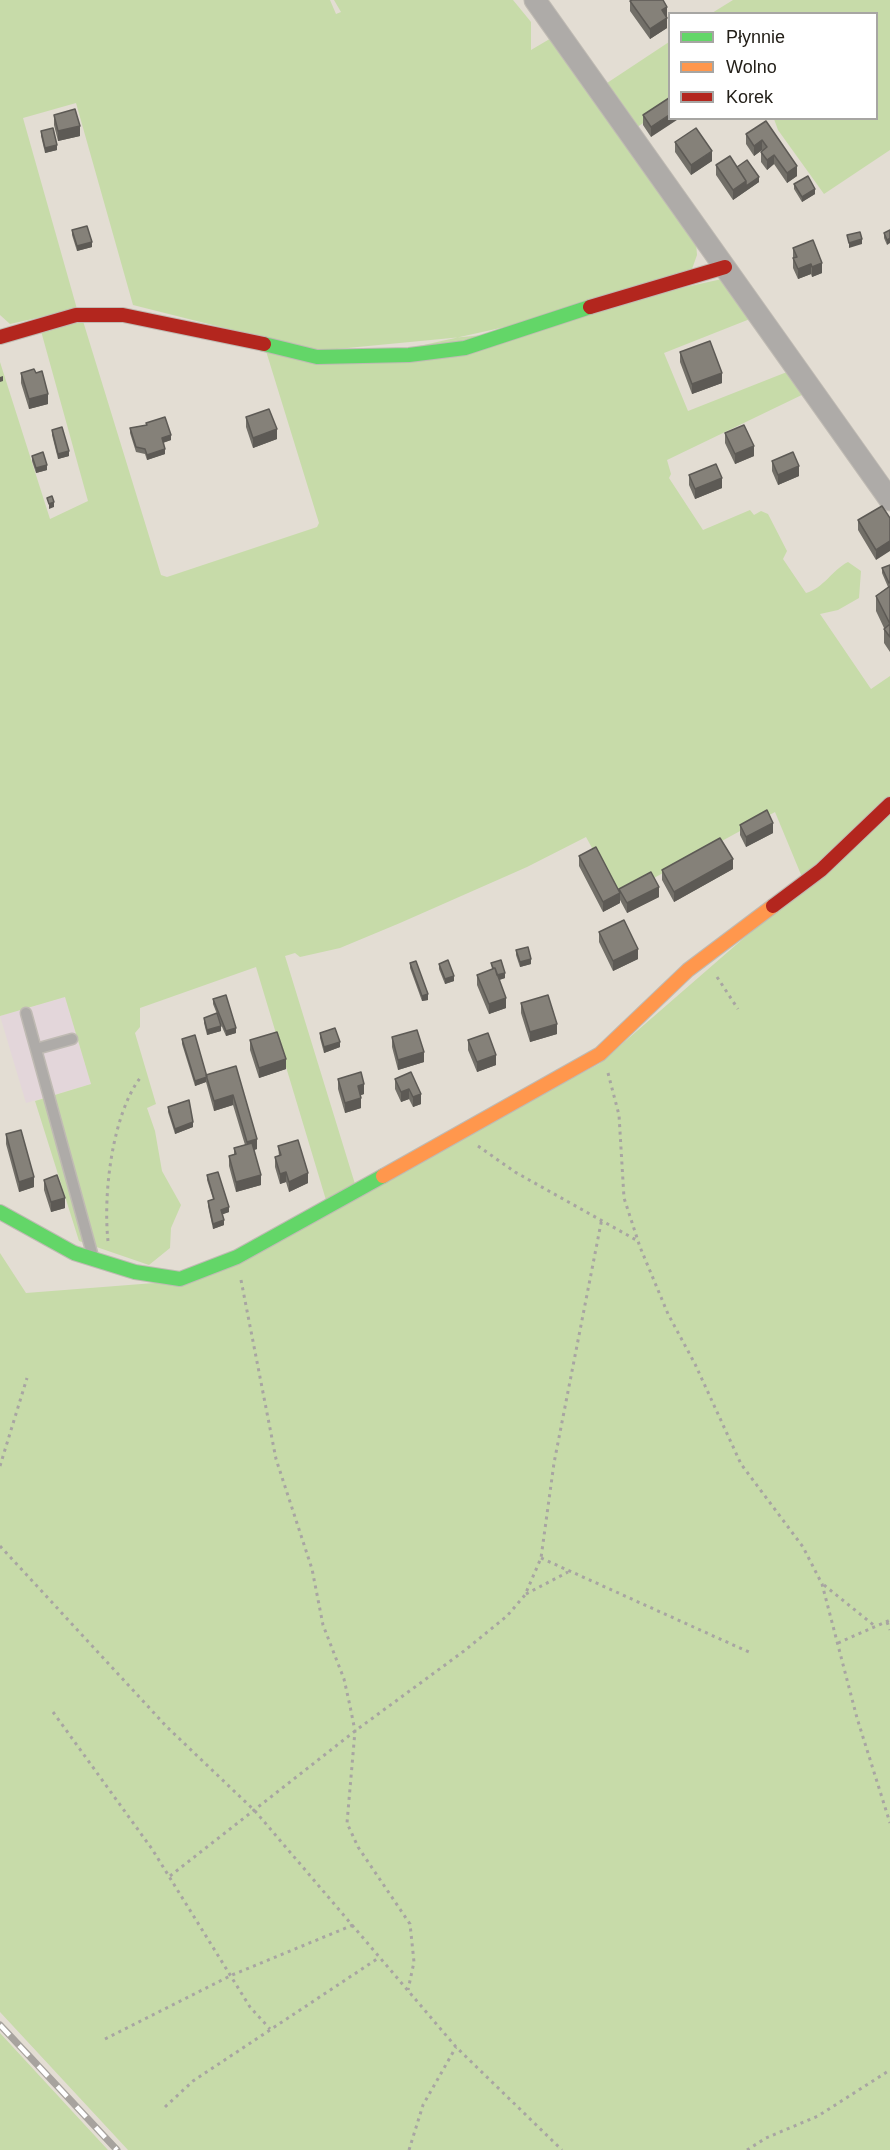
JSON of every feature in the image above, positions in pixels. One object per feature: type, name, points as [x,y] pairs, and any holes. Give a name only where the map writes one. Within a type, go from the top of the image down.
[{"type":"street","points":[[535,0],[890,500]]},
{"type":"street","points":[[1,334],[76,315],[123,315],[200,329],[317,357],[409,355],[465,348],[539,322],[725,267]]},
{"type":"street","points":[[0,1212],[30,1231],[94,1260],[180,1279],[237,1257],[600,1054],[661,993],[821,870],[890,804]]},
{"type":"lane","points":[[26,1013],[94,1260]]},
{"type":"lane","points":[[36,1049],[72,1039]]},
{"type":"path","points":[[704,958],[738,1009]]},
{"type":"path","points":[[600,1054],[614,1086],[619,1115],[624,1198],[638,1241],[668,1314],[695,1364],[741,1464],[803,1547],[822,1584],[857,1718],[890,1823]]},
{"type":"path","points":[[117,1266],[109,1249],[106,1221],[107,1177],[128,1094],[140,1078]]},
{"type":"path","points":[[462,1130],[477,1146],[515,1172],[602,1218],[638,1241]]},
{"type":"path","points":[[170,1876],[507,1616],[525,1595],[541,1558],[554,1462],[602,1218]]},
{"type":"path","points":[[237,1257],[276,1460],[312,1569],[322,1625],[345,1679],[355,1731],[346,1823],[358,1847],[410,1924],[414,1962],[408,1990]]},
{"type":"path","points":[[0,1466],[27,1378]]},
{"type":"path","points":[[0,1546],[165,1726],[255,1810],[456,2047],[562,2150]]},
{"type":"path","points":[[541,1558],[751,1653]]},
{"type":"path","points":[[525,1595],[569,1572]]},
{"type":"path","points":[[822,1584],[876,1627]]},
{"type":"path","points":[[838,1643],[889,1621],[890,1630]]},
{"type":"path","points":[[53,1712],[170,1876],[250,2007],[270,2029]]},
{"type":"path","points":[[105,2039],[232,1975],[353,1925]]},
{"type":"path","points":[[165,2107],[193,2081],[380,1957]]},
{"type":"path","points":[[409,2150],[423,2105],[456,2047]]},
{"type":"path","points":[[747,2150],[766,2138],[818,2116],[890,2070]]},
{"type":"shaded area","points":[[65,997],[91,1084],[26,1103],[0,1016]]},
{"type":"green space","points":[[0,0],[330,0],[336,14],[341,12],[334,0],[513,0],[531,22],[531,50],[553,37],[696,242],[697,255],[692,269],[483,335],[316,351],[133,305],[76,103],[23,118],[77,309],[10,324],[0,315]]},
{"type":"green space","points":[[733,0],[890,0],[890,150],[824,194],[778,130],[774,120],[878,120],[878,12],[714,12]]},
{"type":"green space","points":[[668,43],[668,106],[636,128],[604,85]]},
{"type":"green space","points":[[722,279],[755,317],[664,353],[688,411],[792,370],[808,392],[667,460],[671,474],[669,478],[703,530],[750,510],[754,515],[761,511],[768,514],[787,551],[783,559],[806,593],[818,587],[848,562],[861,571],[859,598],[838,610],[820,614],[871,689],[890,676],[890,796],[802,877],[775,812],[619,897],[586,837],[527,867],[340,948],[300,957],[295,953],[285,956],[355,1184],[326,1200],[256,967],[140,1008],[140,1027],[135,1033],[156,1104],[147,1108],[155,1131],[162,1171],[181,1205],[171,1228],[170,1248],[149,1265],[79,1241],[35,1101],[91,1084],[65,997],[0,1016],[0,362],[50,519],[88,501],[41,331],[83,321],[161,575],[167,577],[317,527],[319,523],[266,351],[342,363]]},
{"type":"green space","points":[[890,811],[890,2150],[128,2150],[0,2012],[0,1253],[26,1293],[180,1281],[599,1064]]},
{"type":"green space","points":[[0,2033],[108,2150],[0,2150]]},
{"type":"building","points":[[663,0],[667,7],[662,10],[667,18],[650,29],[630,1]]},
{"type":"building","points":[[668,99],[668,116],[651,127],[643,115]]},
{"type":"building","points":[[75,109],[80,126],[58,131],[54,115]]},
{"type":"building","points":[[766,121],[797,166],[787,173],[774,155],[767,160],[761,152],[767,147],[762,140],[754,146],[746,134]]},
{"type":"building","points":[[53,128],[57,145],[45,148],[41,131]]},
{"type":"building","points":[[696,128],[712,151],[691,165],[675,142]]},
{"type":"building","points":[[730,156],[746,181],[733,190],[716,165]]},
{"type":"building","points":[[747,160],[759,177],[746,186],[746,181],[737,167]]},
{"type":"building","points":[[808,176],[815,189],[802,197],[794,184]]},
{"type":"building","points":[[87,226],[92,242],[77,246],[72,230]]},
{"type":"building","points":[[890,230],[890,238],[887,240],[884,233]]},
{"type":"building","points":[[860,232],[862,239],[849,243],[847,235]]},
{"type":"building","points":[[813,240],[822,263],[798,269],[793,258],[797,257],[793,248]]},
{"type":"building","points":[[710,341],[722,373],[692,384],[680,352]]},
{"type":"building","points":[[34,369],[36,373],[42,371],[48,394],[29,399],[21,373]]},
{"type":"building","points":[[269,409],[277,429],[253,438],[246,417]]},
{"type":"building","points":[[165,417],[171,435],[162,438],[165,449],[147,455],[145,449],[136,447],[130,428],[147,425],[146,423]]},
{"type":"building","points":[[744,425],[754,446],[735,454],[725,433]]},
{"type":"building","points":[[62,427],[69,451],[58,454],[52,430]]},
{"type":"building","points":[[43,452],[47,465],[36,468],[32,456]]},
{"type":"building","points":[[793,452],[799,466],[778,475],[772,461]]},
{"type":"building","points":[[716,464],[722,478],[695,489],[689,475]]},
{"type":"building","points":[[52,496],[54,502],[49,504],[47,498]]},
{"type":"building","points":[[882,506],[890,518],[890,541],[876,550],[858,520]]},
{"type":"building","points":[[890,565],[890,582],[889,583],[882,568]]},
{"type":"building","points":[[890,586],[890,624],[876,596]]},
{"type":"building","points":[[890,624],[890,637],[884,629]]},
{"type":"building","points":[[767,810],[773,823],[746,837],[740,825]]},
{"type":"building","points":[[720,838],[733,859],[674,892],[662,870]]},
{"type":"building","points":[[596,847],[620,893],[603,902],[579,856]]},
{"type":"building","points":[[651,872],[659,887],[627,903],[619,889]]},
{"type":"building","points":[[624,920],[638,949],[613,961],[599,932]]},
{"type":"building","points":[[528,947],[531,959],[520,962],[516,950]]},
{"type":"building","points":[[448,960],[454,976],[445,979],[439,964]]},
{"type":"building","points":[[501,960],[505,973],[497,975],[491,963]]},
{"type":"building","points":[[416,961],[428,994],[422,996],[410,963]]},
{"type":"building","points":[[495,968],[506,998],[489,1004],[477,975]]},
{"type":"building","points":[[226,995],[236,1028],[226,1031],[213,999]]},
{"type":"building","points":[[548,995],[557,1024],[530,1032],[521,1003]]},
{"type":"building","points":[[217,1013],[221,1026],[207,1030],[204,1018]]},
{"type":"building","points":[[335,1028],[340,1042],[324,1047],[320,1033]]},
{"type":"building","points":[[417,1030],[424,1052],[398,1060],[392,1037]]},
{"type":"building","points":[[277,1032],[286,1059],[259,1068],[250,1040]]},
{"type":"building","points":[[488,1033],[496,1055],[477,1062],[468,1040]]},
{"type":"building","points":[[195,1035],[207,1077],[195,1081],[182,1039]]},
{"type":"building","points":[[236,1066],[257,1139],[247,1142],[233,1095],[214,1101],[206,1075]]},
{"type":"building","points":[[361,1072],[364,1084],[358,1086],[361,1098],[345,1103],[338,1079]]},
{"type":"building","points":[[411,1072],[421,1094],[413,1097],[409,1089],[401,1092],[395,1079]]},
{"type":"building","points":[[189,1100],[193,1122],[175,1129],[168,1107]]},
{"type":"building","points":[[21,1130],[34,1177],[19,1182],[6,1134]]},
{"type":"building","points":[[298,1140],[308,1173],[289,1182],[286,1172],[280,1174],[275,1157],[281,1155],[278,1146]]},
{"type":"building","points":[[252,1143],[261,1175],[236,1182],[229,1156],[236,1154],[234,1148]]},
{"type":"building","points":[[218,1172],[229,1207],[221,1210],[224,1220],[213,1224],[208,1201],[214,1199],[207,1175]]},
{"type":"building","points":[[57,1175],[65,1198],[51,1202],[44,1180]]},
{"type":"railway","points":[[0,2025],[117,2150]]},
{"type":"traffic: fast","points":[[264,344],[317,357],[409,355],[465,348],[590,307]]},
{"type":"traffic: fast","points":[[0,1212],[74,1253],[135,1272],[180,1279],[237,1257],[383,1176]]},
{"type":"traffic: slow","points":[[383,1176],[600,1054],[688,970],[773,906]]},
{"type":"traffic: jam","points":[[590,307],[725,267]]},
{"type":"traffic: jam","points":[[0,337],[76,315],[123,315],[264,344]]},
{"type":"traffic: jam","points":[[773,906],[821,870],[890,804]]}]
